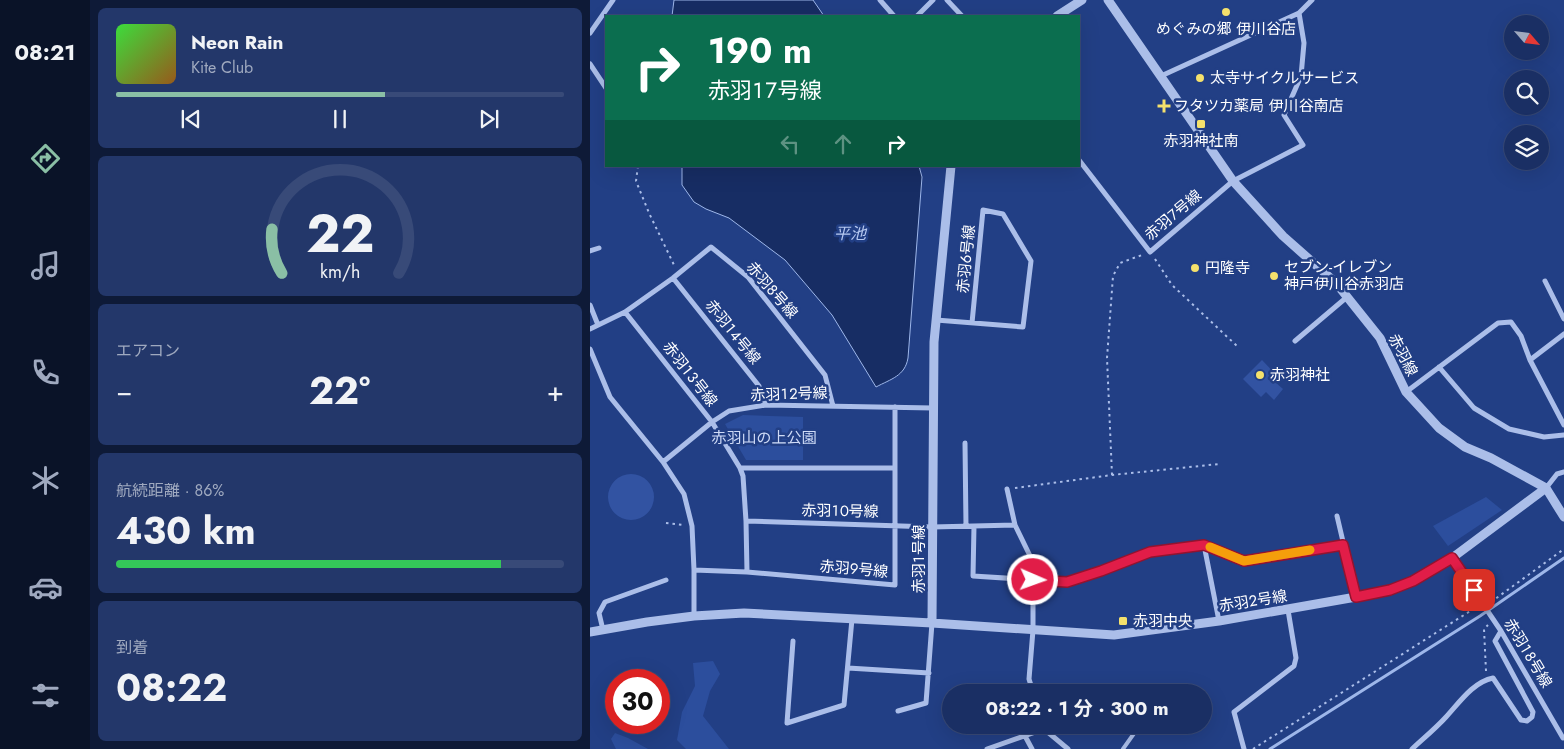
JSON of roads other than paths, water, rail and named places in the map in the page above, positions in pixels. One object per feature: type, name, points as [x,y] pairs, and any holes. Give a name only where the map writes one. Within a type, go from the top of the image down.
[{"type":"street","points":[[590,33],[613,0]]},
{"type":"street","points":[[880,0],[893,15]]},
{"type":"street","points":[[917,15],[933,0]]},
{"type":"street","points":[[947,0],[961,15]]},
{"type":"street","points":[[1059,15],[1082,0]]},
{"type":"street","name":"赤羽線","points":[[1108,0],[1233,181],[1283,236],[1336,283],[1380,338],[1406,392],[1439,428],[1465,447],[1491,458],[1546,488],[1564,517]]},
{"type":"street","points":[[1161,76],[1300,13],[1312,0]]},
{"type":"street","name":"赤羽７号線","points":[[1080,161],[1150,252],[1233,181],[1302,145],[1284,115],[1301,76],[1304,43],[1300,13]]},
{"type":"street","points":[[590,64],[605,86]]},
{"type":"street","name":"赤羽１号線","points":[[932,623],[934,342],[951,167]]},
{"type":"street","name":"赤羽６号線","points":[[936,320],[972,323],[1023,327],[1031,261],[1003,214],[983,210],[972,323]]},
{"type":"street","name":"赤羽８号線","points":[[590,329],[625,312],[674,278],[711,247],[748,277],[825,375],[833,406]]},
{"type":"street","points":[[590,251],[599,248]]},
{"type":"street","name":"赤羽１４号線","points":[[674,278],[759,386],[766,405]]},
{"type":"street","points":[[1545,281],[1564,319]]},
{"type":"street","points":[[1294,341],[1347,297]]},
{"type":"street","points":[[590,304],[598,325]]},
{"type":"street","name":"赤羽１３号線","points":[[625,312],[712,422],[740,468],[746,521],[747,572]]},
{"type":"street","points":[[1406,392],[1498,323],[1511,322],[1521,336],[1530,360],[1564,425]]},
{"type":"street","points":[[1530,360],[1564,334]]},
{"type":"street","points":[[590,349],[610,397],[662,462],[684,494],[692,526],[694,616]]},
{"type":"street","points":[[1439,367],[1474,408],[1509,429],[1544,437],[1564,436]]},
{"type":"street","name":"赤羽１２号線","points":[[662,462],[712,422],[729,411],[766,405],[933,408]]},
{"type":"street","name":"赤羽９号線","points":[[694,570],[747,572],[895,585],[895,408]]},
{"type":"street","points":[[965,443],[966,526]]},
{"type":"street","points":[[740,468],[895,468]]},
{"type":"street","points":[[1546,488],[1557,474],[1564,472]]},
{"type":"street","name":"赤羽２号線","points":[[932,623],[1114,635],[1288,610],[1390,590],[1413,581],[1452,558],[1546,488]]},
{"type":"street","points":[[1007,489],[1015,525],[1033,562],[1033,630],[1029,679],[1031,684]]},
{"type":"street","points":[[1338,516],[1356,597]]},
{"type":"street","name":"赤羽１０号線","points":[[746,521],[932,527],[1015,525]]},
{"type":"street","points":[[974,526],[973,576],[1067,582],[1150,552],[1204,545],[1244,561],[1343,545]]},
{"type":"street","points":[[1204,545],[1219,621]]},
{"type":"street","name":"赤羽１８号線","points":[[1452,558],[1501,631],[1563,738]]},
{"type":"street","points":[[603,630],[599,613],[605,602],[666,580]]},
{"type":"street","points":[[1244,749],[1234,712],[1294,666],[1296,658],[1288,610]]},
{"type":"street","points":[[590,632],[694,616],[744,613],[932,623],[926,703],[898,711]]},
{"type":"street","points":[[793,641],[787,722],[844,705],[852,619]]},
{"type":"street","points":[[1412,749],[1474,688],[1493,678],[1520,720],[1527,721],[1532,717],[1533,712],[1494,641],[1501,631]]},
{"type":"street","points":[[848,668],[928,672]]},
{"type":"street","points":[[987,749],[1029,734]]},
{"type":"street","points":[[1051,734],[1068,749]]},
{"type":"street","points":[[1025,736],[1032,749]]},
{"type":"lane","points":[[1123,749],[1134,734]]},
{"type":"water","points":[[674,0],[813,0],[823,15],[672,15]]},
{"type":"water","name":"平池","points":[[682,167],[919,167],[922,177],[908,358],[901,373],[876,387],[832,315],[785,260],[729,218],[694,202],[682,185]]},
{"type":"waterway","points":[[1270,749],[1480,616],[1564,558]]},
{"type":"place","name":"めぐみの郷 伊川谷店","points":[[1226,12]]},
{"type":"place","name":"太寺サイクルサービス","points":[[1200,78]]},
{"type":"place","name":"フタツカ薬局 伊川谷南店","points":[[1164,106]]},
{"type":"place","name":"赤羽神社南","points":[[1201,124]]},
{"type":"place","name":"円隆寺","points":[[1195,268]]},
{"type":"place","name":"セブン-イレブン 神戸伊川谷赤羽店","points":[[1274,276]]},
{"type":"place","name":"赤羽神社","points":[[1260,375]]},
{"type":"place","name":"赤羽中央","points":[[1123,621]]},
{"type":"park label","name":"赤羽山の上公園","points":[[764,438]]}]
